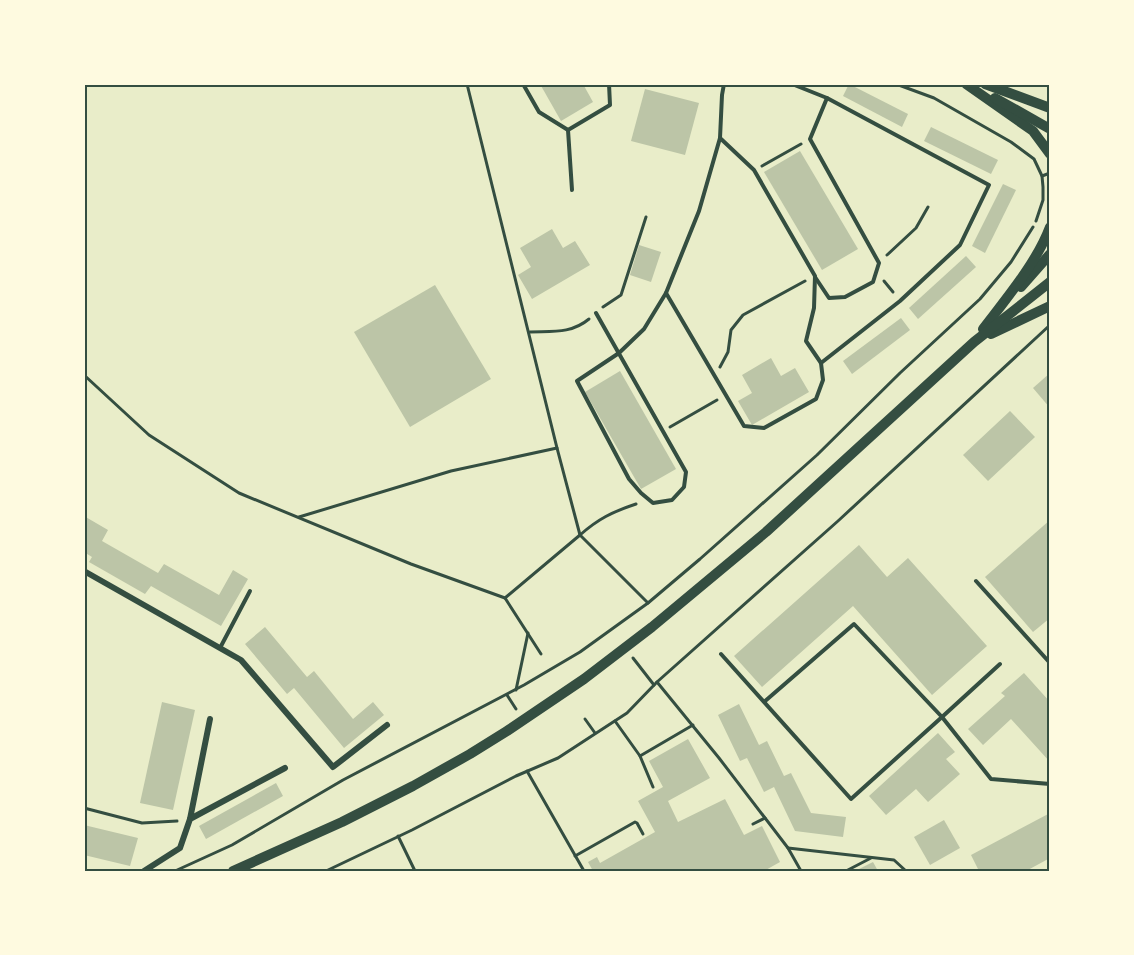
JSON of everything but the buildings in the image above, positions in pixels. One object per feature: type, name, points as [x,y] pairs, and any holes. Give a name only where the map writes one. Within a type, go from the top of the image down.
[{"type":"main road","points":[[966,84],[1033,131],[1050,154]]},
{"type":"main road","points":[[971,84],[1050,129]]},
{"type":"main road","points":[[985,84],[1050,108]]},
{"type":"main road","points":[[974,342],[1022,276],[1046,239],[1050,227]]},
{"type":"main road","points":[[974,342],[1050,254]]},
{"type":"main road","points":[[233,871],[342,822],[413,786],[507,731],[584,679],[652,627],[766,532],[974,342],[1050,282]]},
{"type":"main road","points":[[974,342],[1050,306]]},
{"type":"street","points":[[84,571],[241,660],[333,767],[387,725]]},
{"type":"street","points":[[144,871],[180,848],[190,819],[210,719]]},
{"type":"street","points":[[190,819],[285,768]]},
{"type":"lane","points":[[523,84],[539,112],[568,130]]},
{"type":"lane","points":[[568,130],[610,105],[609,84]]},
{"type":"lane","points":[[596,313],[619,354],[663,431],[686,472],[684,487],[672,500],[652,503],[629,479],[577,381],[619,354],[644,329],[666,292],[699,211],[720,138],[724,84]]},
{"type":"lane","points":[[792,84],[827,98],[989,185],[960,245],[900,301],[821,363]]},
{"type":"lane","points":[[720,138],[754,170],[814,276],[829,298],[845,297],[873,282],[879,263],[810,139],[827,98]]},
{"type":"lane","points":[[568,130],[572,190]]},
{"type":"lane","points":[[666,292],[744,426],[764,428],[816,399],[824,380],[821,363],[806,341],[814,308],[814,276]]},
{"type":"lane","points":[[976,581],[1049,660]]},
{"type":"lane","points":[[220,648],[250,591]]},
{"type":"lane","points":[[764,702],[854,624],[942,717],[991,779],[1050,784]]},
{"type":"lane","points":[[721,654],[851,800],[1000,664]]},
{"type":"path","points":[[467,84],[580,535],[648,603]]},
{"type":"path","points":[[175,871],[232,845],[343,780],[516,690],[580,652],[648,603],[700,559],[816,455],[980,299],[1011,262],[1034,227],[1043,200],[1042,176],[1034,159],[1011,142],[934,98],[896,84]]},
{"type":"path","points":[[1044,84],[1050,87]]},
{"type":"path","points":[[754,170],[810,139]]},
{"type":"path","points":[[1042,176],[1050,172]]},
{"type":"path","points":[[879,263],[916,228],[928,207]]},
{"type":"path","points":[[529,333],[575,329],[621,295],[646,217]]},
{"type":"path","points":[[876,271],[900,301]]},
{"type":"path","points":[[715,378],[728,351],[731,330],[743,315],[814,276]]},
{"type":"path","points":[[326,871],[527,771],[558,758],[627,713],[655,683],[838,520],[1050,325]]},
{"type":"path","points":[[84,375],[149,435],[239,493],[411,564],[505,598],[541,654]]},
{"type":"path","points":[[663,431],[726,394]]},
{"type":"path","points":[[297,517],[451,471],[557,448]]},
{"type":"path","points":[[505,598],[596,521],[639,503],[652,503]]},
{"type":"path","points":[[516,690],[528,633]]},
{"type":"path","points":[[630,655],[693,725],[788,848],[801,871]]},
{"type":"path","points":[[507,694],[519,714]]},
{"type":"path","points":[[585,719],[596,733]]},
{"type":"path","points":[[615,721],[640,756],[653,787]]},
{"type":"path","points":[[640,756],[693,725]]},
{"type":"path","points":[[527,771],[584,871]]},
{"type":"path","points":[[84,808],[142,823],[190,819]]},
{"type":"path","points":[[753,824],[765,818]]},
{"type":"path","points":[[575,856],[635,822],[643,834]]},
{"type":"path","points":[[398,836],[415,871]]},
{"type":"path","points":[[788,848],[894,860],[906,871]]},
{"type":"path","points":[[846,871],[871,858]]}]
